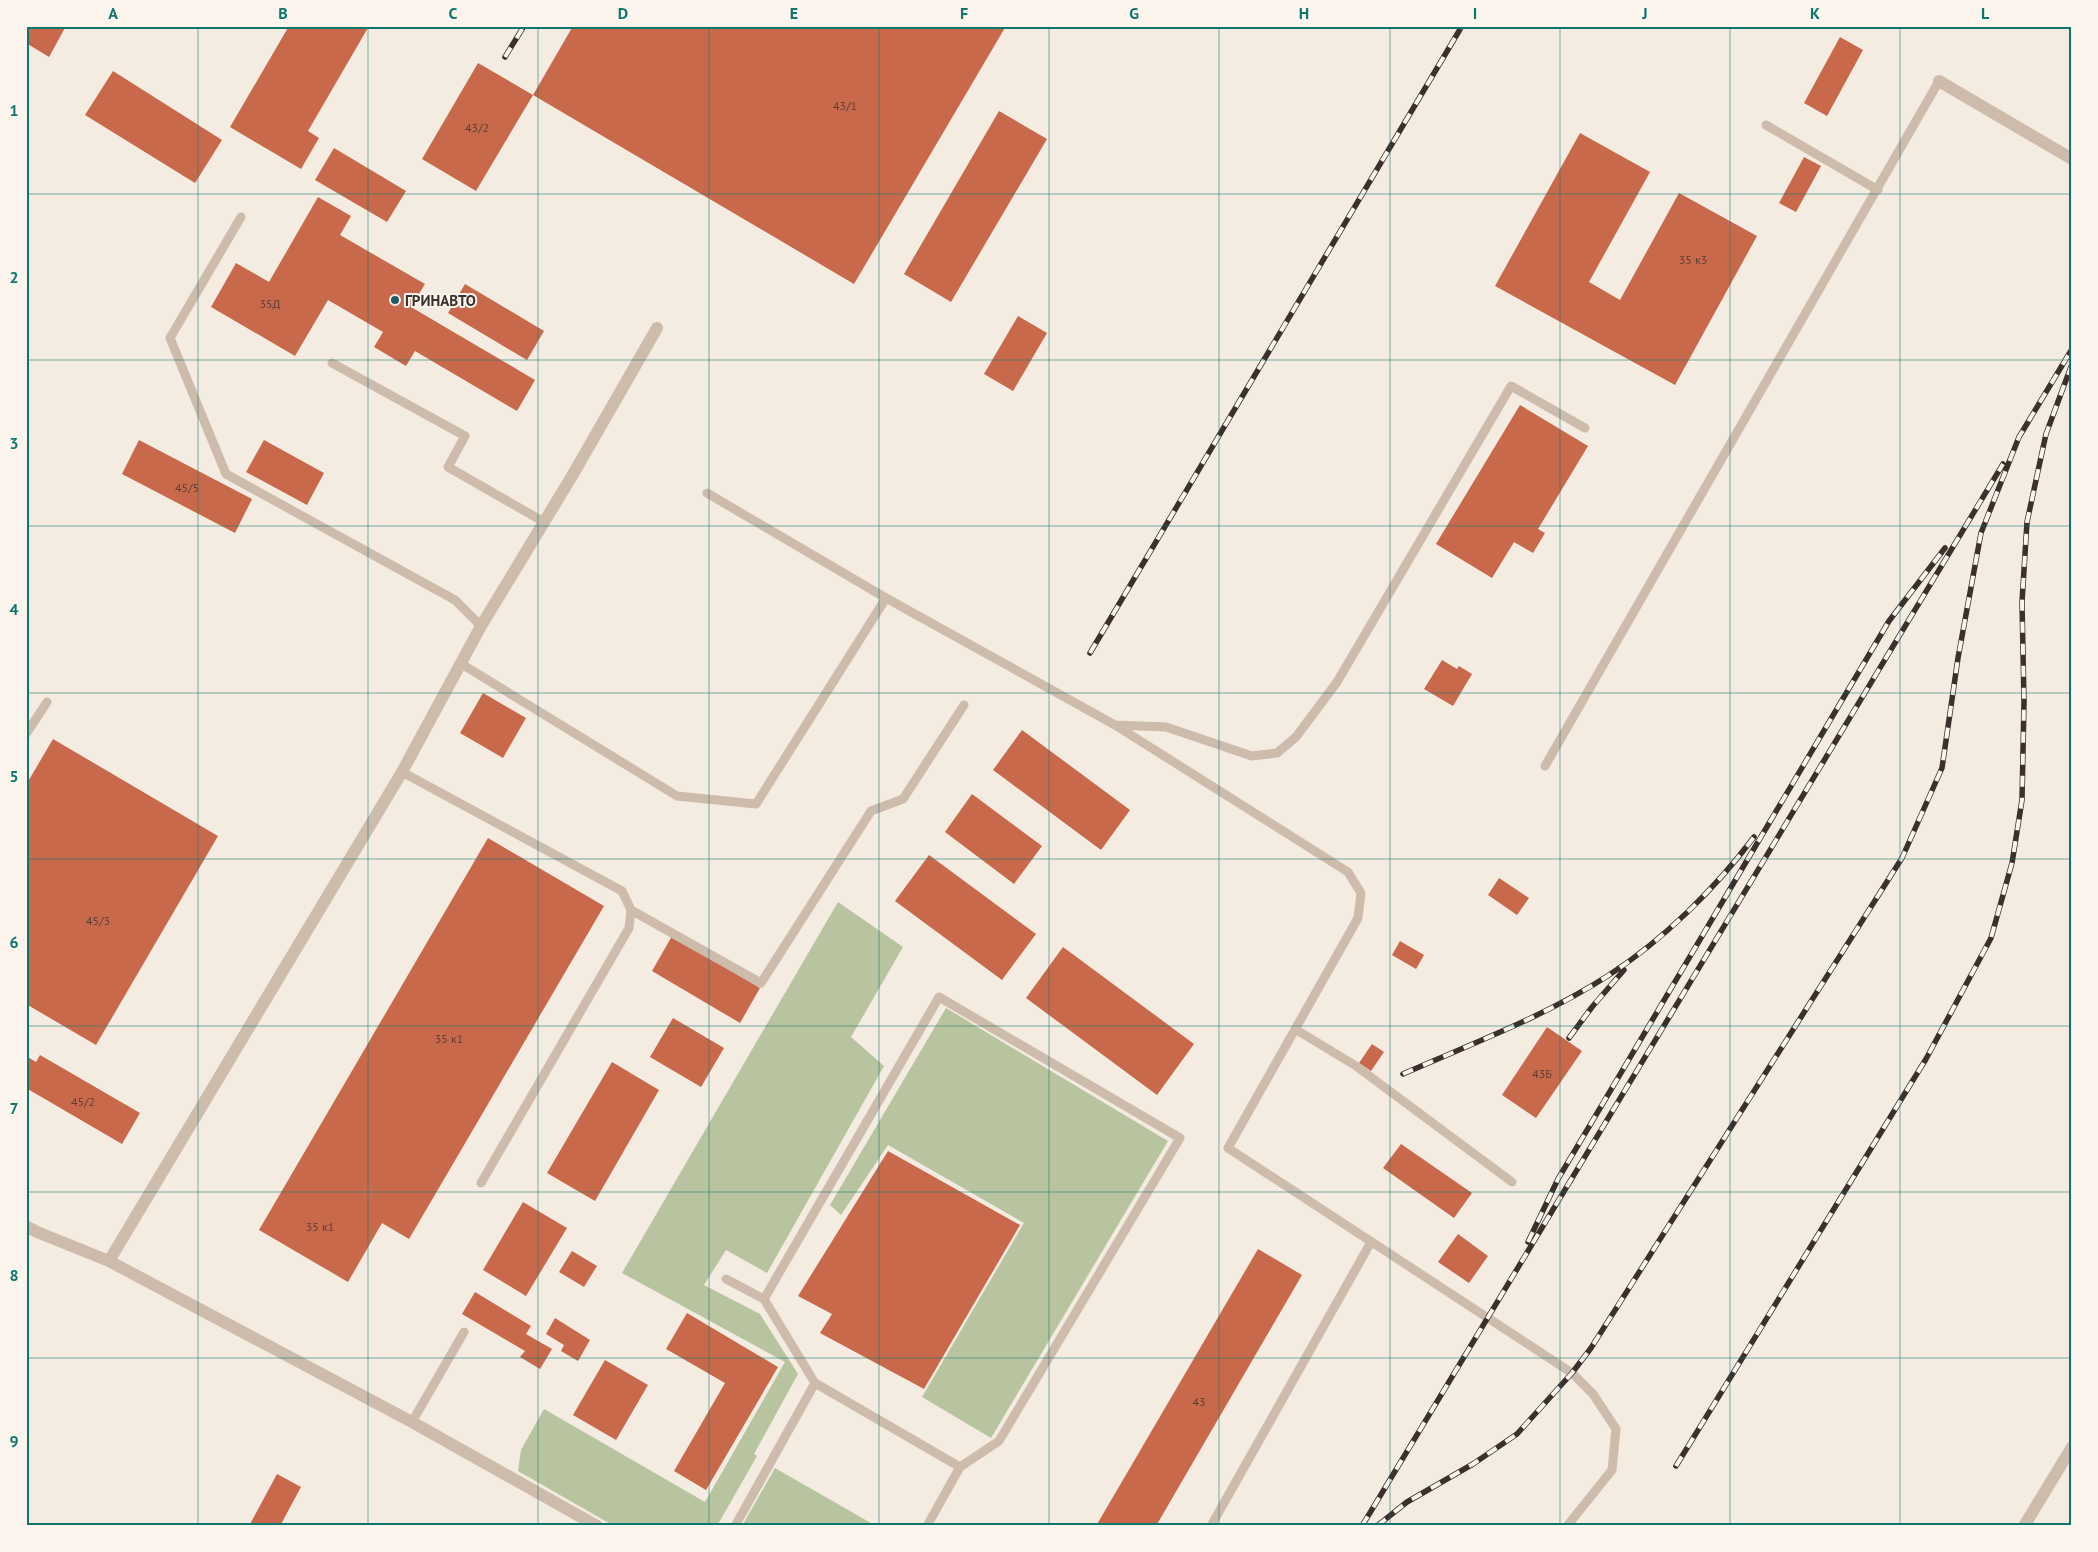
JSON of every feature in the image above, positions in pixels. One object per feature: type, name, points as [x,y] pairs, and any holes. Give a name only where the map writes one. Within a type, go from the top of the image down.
[{"type":"street","points":[[1940,81],[2072,159]]},
{"type":"street","points":[[110,1261],[402,772],[481,626],[657,328]]},
{"type":"street","points":[[26,1226],[110,1261],[412,1422],[597,1526]]},
{"type":"street","points":[[2024,1526],[2072,1447]]},
{"type":"lane","points":[[1544,766],[1940,81]]},
{"type":"lane","points":[[1766,125],[1878,190]]},
{"type":"lane","points":[[241,217],[170,338],[226,474],[455,600],[481,626]]},
{"type":"lane","points":[[332,363],[466,436],[448,468],[544,522]]},
{"type":"lane","points":[[1114,725],[1166,727],[1252,756],[1277,753],[1296,737],[1337,682],[1511,386],[1585,428]]},
{"type":"lane","points":[[707,493],[886,598],[1114,725],[1348,872],[1361,893],[1358,918],[1228,1148],[1572,1373],[1593,1394],[1616,1429],[1612,1470],[1567,1526]]},
{"type":"lane","points":[[460,663],[677,796],[756,804],[886,598]]},
{"type":"lane","points":[[26,734],[47,702]]},
{"type":"lane","points":[[631,910],[761,982],[872,811],[903,799],[964,705]]},
{"type":"lane","points":[[402,772],[622,891],[631,910],[629,928],[481,1183]]},
{"type":"lane","points":[[764,1299],[939,997],[1180,1138],[999,1441],[960,1467],[927,1526]]},
{"type":"lane","points":[[1295,1030],[1356,1066],[1512,1182]]},
{"type":"lane","points":[[1211,1526],[1371,1242]]},
{"type":"lane","points":[[726,1279],[764,1299],[815,1383],[960,1467]]},
{"type":"lane","points":[[412,1422],[464,1332]]},
{"type":"lane","points":[[735,1526],[815,1383]]},
{"type":"green space","points":[[838,902],[903,947],[851,1037],[884,1066],[767,1273],[726,1250],[704,1285],[760,1314],[798,1374],[754,1454],[757,1456],[717,1526],[614,1526],[518,1471],[521,1450],[544,1409],[705,1502],[785,1362],[622,1273]]},
{"type":"green space","points":[[946,1008],[1168,1141],[991,1438],[922,1397],[1024,1223],[888,1145],[841,1215],[830,1205]]},
{"type":"green space","points":[[775,1468],[876,1526],[742,1526]]},
{"type":"building","points":[[26,26],[66,26],[49,57],[26,43]]},
{"type":"building","points":[[289,26],[369,26],[308,131],[319,138],[301,169],[230,127]]},
{"type":"building","points":[[573,26],[1006,26],[854,284],[533,95]]},
{"type":"building","points":[[1840,37],[1863,50],[1827,116],[1804,103]]},
{"type":"building","points":[[478,63],[533,95],[476,191],[422,159]]},
{"type":"building","points":[[113,71],[222,140],[195,183],[85,115]]},
{"type":"building","points":[[999,111],[1047,139],[951,302],[904,274]]},
{"type":"building","points":[[1580,133],[1650,172],[1589,282],[1620,300],[1679,193],[1757,236],[1675,385],[1495,286]]},
{"type":"building","points":[[334,148],[406,191],[387,222],[315,180]]},
{"type":"building","points":[[1804,157],[1821,166],[1796,212],[1779,203]]},
{"type":"building","points":[[318,197],[351,216],[340,235],[425,284],[411,307],[535,380],[517,411],[415,351],[406,366],[374,347],[383,332],[328,300],[295,356],[211,307],[236,263],[269,282]]},
{"type":"building","points":[[465,284],[544,331],[527,360],[448,313]]},
{"type":"building","points":[[1018,316],[1047,333],[1013,391],[984,374]]},
{"type":"building","points":[[1520,405],[1588,446],[1538,529],[1545,533],[1533,553],[1514,542],[1492,578],[1436,544]]},
{"type":"building","points":[[139,440],[252,499],[235,533],[122,474]]},
{"type":"building","points":[[264,440],[324,473],[307,505],[246,472]]},
{"type":"building","points":[[1442,660],[1457,669],[1459,666],[1472,674],[1453,706],[1424,689]]},
{"type":"building","points":[[483,693],[526,718],[503,758],[460,733]]},
{"type":"building","points":[[1022,730],[1130,810],[1101,850],[993,770]]},
{"type":"building","points":[[53,739],[218,836],[96,1045],[26,1004],[26,785]]},
{"type":"building","points":[[972,794],[1042,846],[1014,884],[945,832]]},
{"type":"building","points":[[488,838],[604,906],[409,1239],[382,1223],[348,1282],[259,1230]]},
{"type":"building","points":[[929,855],[1036,934],[1002,980],[895,901]]},
{"type":"building","points":[[1499,878],[1529,898],[1517,915],[1488,895]]},
{"type":"building","points":[[672,936],[760,988],[740,1023],[652,971]]},
{"type":"building","points":[[1400,941],[1424,955],[1416,969],[1392,955]]},
{"type":"building","points":[[1063,947],[1194,1044],[1157,1095],[1026,998]]},
{"type":"building","points":[[673,1018],[724,1048],[701,1087],[650,1057]]},
{"type":"building","points":[[1547,1027],[1582,1051],[1536,1118],[1502,1095]]},
{"type":"building","points":[[1372,1044],[1384,1052],[1371,1071],[1359,1063]]},
{"type":"building","points":[[40,1055],[140,1113],[122,1144],[26,1088],[26,1056],[36,1062]]},
{"type":"building","points":[[612,1062],[659,1090],[595,1201],[547,1173]]},
{"type":"building","points":[[1401,1144],[1472,1193],[1454,1218],[1383,1168]]},
{"type":"building","points":[[888,1151],[1020,1225],[924,1389],[820,1333],[832,1314],[798,1296]]},
{"type":"building","points":[[523,1202],[567,1228],[526,1296],[483,1270]]},
{"type":"building","points":[[1458,1234],[1488,1256],[1469,1283],[1438,1262]]},
{"type":"building","points":[[1258,1249],[1302,1275],[1156,1526],[1096,1526]]},
{"type":"building","points":[[572,1251],[597,1266],[584,1287],[559,1272]]},
{"type":"building","points":[[475,1292],[531,1326],[526,1334],[552,1349],[540,1369],[520,1357],[525,1351],[462,1314]]},
{"type":"building","points":[[687,1313],[778,1367],[706,1490],[674,1471],[725,1383],[666,1349]]},
{"type":"building","points":[[555,1318],[590,1340],[578,1361],[561,1351],[564,1345],[546,1334]]},
{"type":"building","points":[[605,1360],[648,1385],[616,1440],[573,1415]]},
{"type":"building","points":[[277,1474],[301,1487],[280,1526],[249,1526]]},
{"type":"railway","points":[[505,57],[524,26]]},
{"type":"railway","points":[[1090,653],[1462,26]]},
{"type":"railway","points":[[1377,1526],[1407,1502],[1473,1464],[1517,1434],[1572,1373],[1591,1348],[1902,858],[1942,768],[1958,658],[1981,533],[2019,437],[2072,349]]},
{"type":"railway","points":[[1676,1466],[1926,1059],[1991,938],[2012,863],[2022,800],[2024,702],[2022,602],[2027,522],[2046,434],[2072,364]]},
{"type":"railway","points":[[1362,1526],[2003,464]]},
{"type":"railway","points":[[1528,1242],[1558,1179],[1889,621],[1945,548]]},
{"type":"railway","points":[[1403,1074],[1560,1004],[1609,975],[1649,946],[1687,912],[1722,876],[1754,837]]},
{"type":"railway","points":[[1569,1038],[1592,1007],[1624,970]]},
{"type":"place","name":"ГРИНАВТО","points":[[395,300]]}]
